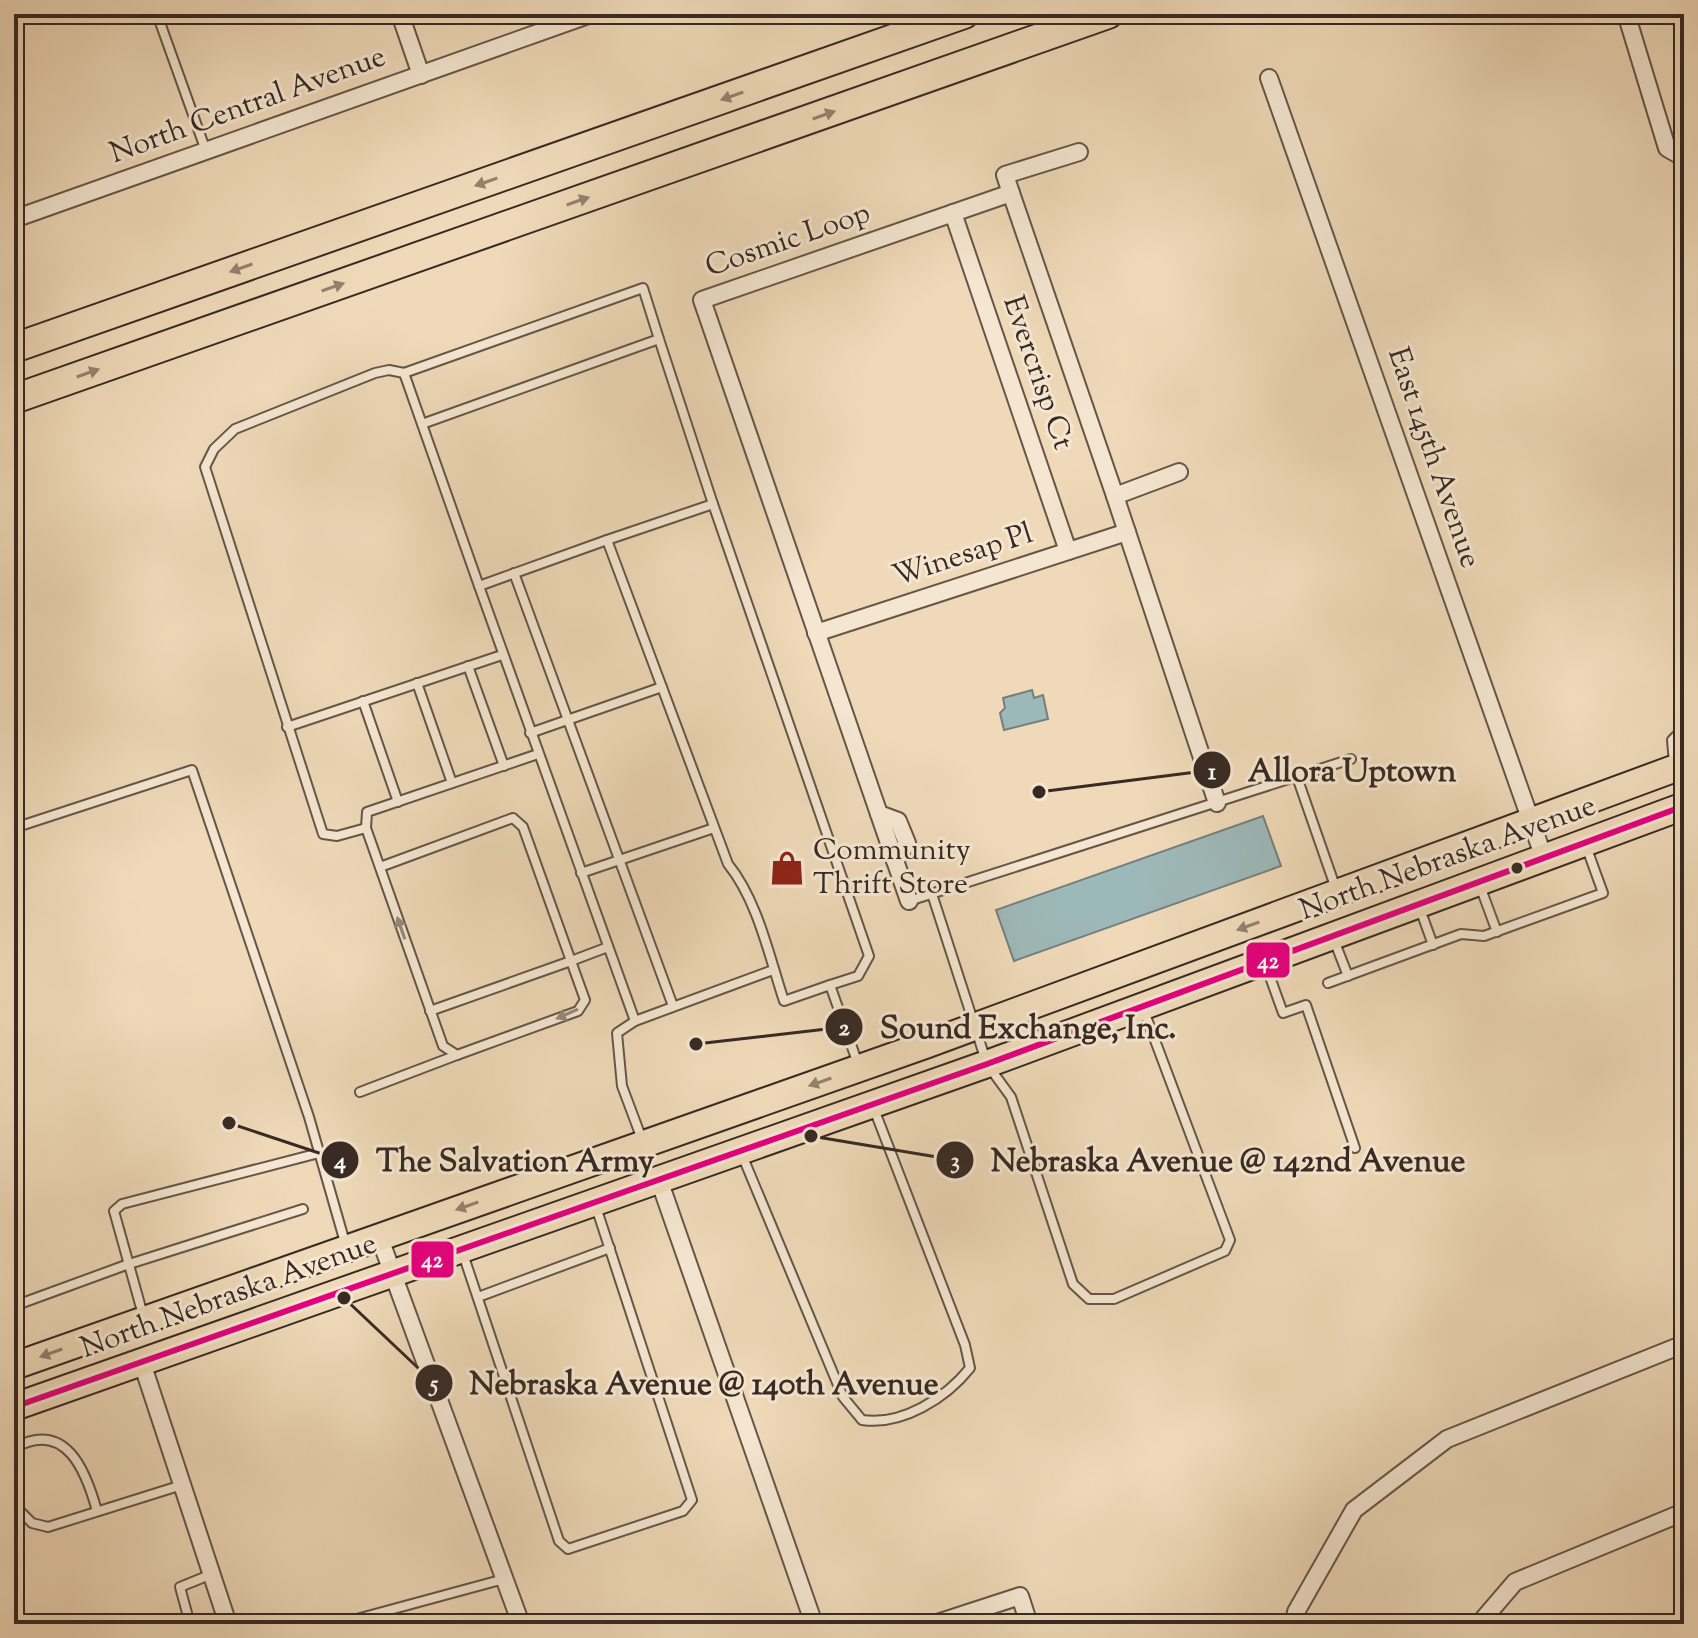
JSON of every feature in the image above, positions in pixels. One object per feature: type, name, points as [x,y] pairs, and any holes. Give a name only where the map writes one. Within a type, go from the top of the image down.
[{"type":"highway","points":[[14,348],[964,14]]},
{"type":"highway","points":[[14,399],[1108,14]]},
{"type":"main road","name":"North Nebraska Avenue","points":[[14,1366],[974,1027],[1680,766]]},
{"type":"main road","name":"North Nebraska Avenue","points":[[14,1407],[987,1064],[1684,806]]},
{"type":"main road","points":[[617,1154],[639,1159],[659,1180]]},
{"type":"main road","points":[[346,1248],[359,1285]]},
{"type":"street","points":[[400,14],[421,75]]},
{"type":"street","name":"North Central Avenue","points":[[14,219],[591,14]]},
{"type":"street","points":[[1628,20],[1667,148],[1684,158]]},
{"type":"street","name":"East 145th Avenue","points":[[1269,78],[1544,858]]},
{"type":"street","points":[[1079,152],[1005,175],[1217,803]]},
{"type":"street","name":"Cosmic Loop","points":[[909,901],[895,861],[907,843],[898,821],[879,814],[702,300],[1011,193]]},
{"type":"street","name":"Evercrisp Ct","points":[[953,213],[1068,551]]},
{"type":"street","points":[[1115,496],[1179,472]]},
{"type":"street","name":"Winesap Pl","points":[[816,633],[1127,532]]},
{"type":"street","points":[[659,1180],[814,1624]]},
{"type":"street","points":[[379,1236],[521,1624]]},
{"type":"street","points":[[1294,1624],[1296,1612],[1354,1510],[1447,1439],[1684,1344]]},
{"type":"street","points":[[142,1363],[228,1624]]},
{"type":"street","points":[[1479,1624],[1515,1582],[1684,1512]]},
{"type":"street","points":[[934,1624],[1020,1596],[1029,1624]]},
{"type":"lane","points":[[157,14],[206,151]]},
{"type":"lane","points":[[366,828],[337,836],[323,834],[205,467],[214,449],[235,429],[375,373],[389,370],[404,373],[643,288],[713,504],[869,956],[858,976],[784,1001],[743,882],[728,864],[607,540]]},
{"type":"lane","points":[[422,424],[659,339]]},
{"type":"lane","points":[[404,373],[635,1021]]},
{"type":"lane","points":[[479,586],[713,504]]},
{"type":"lane","points":[[514,573],[673,1006]]},
{"type":"lane","points":[[287,727],[502,655]]},
{"type":"lane","points":[[468,666],[504,766]]},
{"type":"lane","points":[[417,683],[452,783]]},
{"type":"lane","points":[[530,733],[662,687]]},
{"type":"lane","points":[[363,701],[398,802]]},
{"type":"lane","points":[[1680,766],[1672,740],[1684,728]]},
{"type":"lane","points":[[457,1055],[443,1046],[430,1011],[366,828],[367,812],[538,754]]},
{"type":"lane","points":[[909,901],[1351,759]]},
{"type":"lane","points":[[14,828],[192,770],[319,1153],[346,1248]]},
{"type":"lane","points":[[1297,777],[1337,893]]},
{"type":"lane","points":[[360,1092],[578,1011],[585,1000],[523,827],[513,818],[380,867]]},
{"type":"lane","points":[[581,873],[714,828]]},
{"type":"lane","points":[[1328,983],[1461,934],[1484,936],[1603,893],[1585,842]]},
{"type":"lane","points":[[1479,882],[1497,932]]},
{"type":"lane","points":[[932,894],[987,1064],[1011,1097],[1073,1284],[1089,1299],[1114,1299],[1225,1251],[1230,1240],[1142,1006]]},
{"type":"lane","points":[[1418,904],[1433,945]]},
{"type":"lane","points":[[1333,936],[1348,976]]},
{"type":"lane","points":[[430,1011],[608,947]]},
{"type":"lane","points":[[1265,961],[1283,1013],[1306,1005],[1355,1148]]},
{"type":"lane","points":[[643,1145],[622,1086],[617,1033],[635,1021],[773,970]]},
{"type":"lane","points":[[830,985],[859,1068]]},
{"type":"lane","points":[[740,1151],[843,1397],[862,1420],[884,1423],[952,1391],[970,1368],[965,1345],[873,1104]]},
{"type":"lane","points":[[144,1320],[113,1218],[114,1211],[122,1204],[319,1153]]},
{"type":"lane","points":[[461,1249],[559,1541],[568,1549],[683,1511],[692,1500],[595,1202]]},
{"type":"lane","points":[[14,1306],[126,1265],[303,1209]]},
{"type":"lane","points":[[478,1297],[610,1248]]},
{"type":"lane","points":[[14,1448],[42,1440],[62,1445],[80,1462],[97,1511]]},
{"type":"lane","points":[[14,1505],[32,1523],[48,1527],[182,1485]]},
{"type":"lane","points":[[190,1624],[180,1587],[212,1574]]},
{"type":"lane","points":[[338,1624],[504,1579]]},
{"type":"water","points":[[1032,690],[1034,698],[1043,695],[1048,719],[1004,730],[1000,713],[1005,708],[1003,698]]},
{"type":"water","points":[[1263,816],[1281,866],[1014,961],[996,910]]},
{"type":"transit line","name":"42","points":[[14,1407],[987,1064],[1684,806]]},
{"type":"place","name":"Allora Uptown","points":[[1039,792]]},
{"type":"place","name":"Community Thrift Store","points":[[787,868]]},
{"type":"place","name":"Sound Exchange, Inc.","points":[[696,1044]]},
{"type":"place","name":"The Salvation Army","points":[[229,1123]]},
{"type":"place","name":"Nebraska Avenue @ 142nd Avenue","points":[[811,1136]]},
{"type":"place","name":"Nebraska Avenue @ 140th Avenue","points":[[344,1298]]}]
